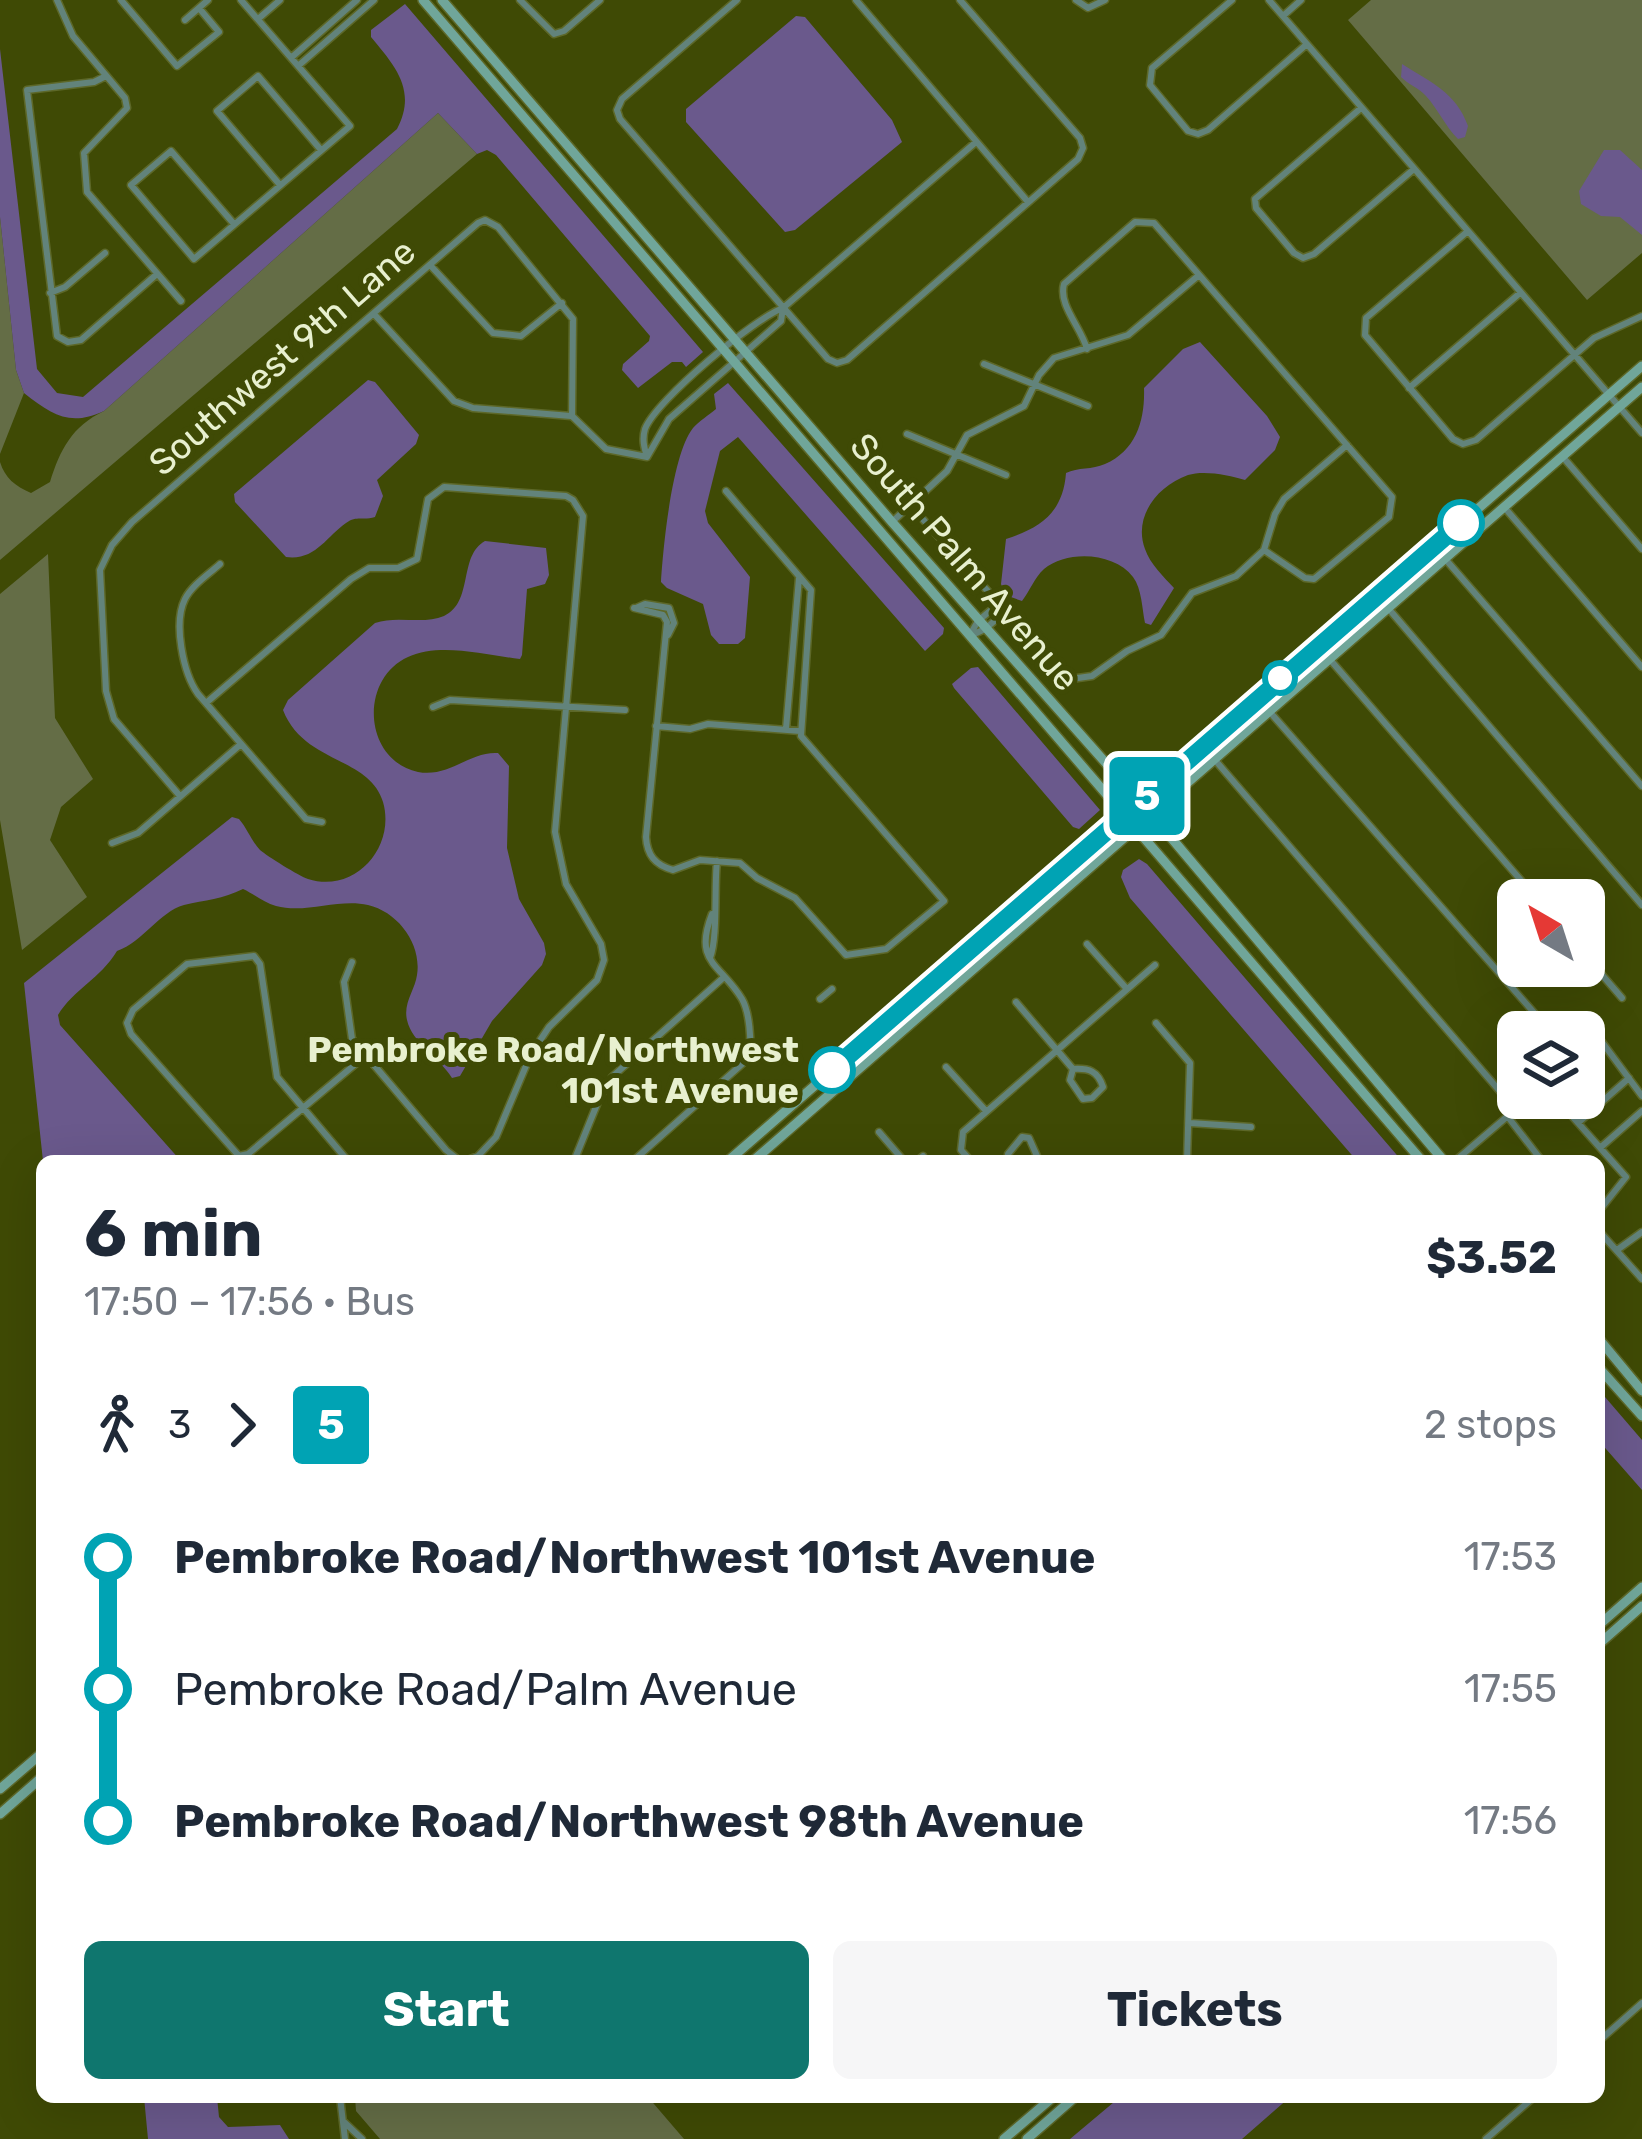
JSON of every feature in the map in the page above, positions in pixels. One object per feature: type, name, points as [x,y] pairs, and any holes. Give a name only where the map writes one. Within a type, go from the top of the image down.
[{"type":"main road","name":"South Palm Avenue","points":[[423,0],[1417,1155]]},
{"type":"main road","name":"South Palm Avenue","points":[[442,0],[1152,815],[1439,1155]]},
{"type":"main road","points":[[735,1155],[1642,366]]},
{"type":"main road","points":[[760,1155],[1642,387]]},
{"type":"main road","points":[[1605,1346],[1642,1391]]},
{"type":"main road","points":[[1605,1375],[1642,1416]]},
{"type":"main road","points":[[1605,1619],[1642,1587]]},
{"type":"main road","points":[[1605,1639],[1642,1606]]},
{"type":"main road","points":[[0,1789],[36,1758]]},
{"type":"main road","points":[[0,1814],[36,1782]]},
{"type":"main road","points":[[1004,2139],[1046,2103]]},
{"type":"main road","points":[[1027,2139],[1068,2103]]},
{"type":"street","points":[[57,0],[70,32],[125,98],[127,108],[84,153],[87,192],[181,302]]},
{"type":"street","points":[[185,20],[208,0]]},
{"type":"street","points":[[235,224],[172,151],[131,185],[194,259],[350,126],[241,0]]},
{"type":"street","points":[[257,19],[280,0]]},
{"type":"street","points":[[291,58],[357,0]]},
{"type":"street","points":[[298,66],[374,0]]},
{"type":"street","points":[[520,0],[554,34],[600,0]]},
{"type":"street","points":[[737,0],[622,100],[617,110],[783,308],[828,359],[837,363],[847,360],[1078,159],[1083,148],[960,0]]},
{"type":"street","points":[[856,0],[1028,202]]},
{"type":"street","points":[[1076,0],[1088,8],[1106,0]]},
{"type":"street","points":[[1232,0],[1152,68],[1148,78],[1189,131],[1208,130],[1307,44]]},
{"type":"street","points":[[1269,0],[1642,433]]},
{"type":"street","points":[[1282,16],[1301,0]]},
{"type":"street","points":[[126,2],[177,67],[219,32],[199,8]]},
{"type":"street","points":[[337,18],[344,26]]},
{"type":"street","points":[[309,42],[316,50]]},
{"type":"street","points":[[81,84],[94,61]]},
{"type":"street","points":[[106,76],[98,82],[27,90],[54,328],[62,339],[81,340],[157,274]]},
{"type":"street","points":[[281,185],[217,111],[258,76],[321,150]]},
{"type":"street","points":[[1361,108],[1255,199],[1256,208],[1294,253],[1314,254],[1414,169]]},
{"type":"street","points":[[647,457],[644,434],[657,409],[723,349],[783,308],[976,142]]},
{"type":"street","points":[[1087,349],[1062,290],[1135,222],[1154,223],[1392,497],[1389,517],[1314,579],[1305,578],[1264,550]]},
{"type":"street","name":"Southwest 9th Lane","points":[[180,796],[122,730],[110,707],[99,592],[100,570],[112,545],[132,522],[478,223],[493,223],[562,303]]},
{"type":"street","points":[[1468,231],[1366,318],[1363,327],[1409,388],[1453,439],[1463,444],[1476,440],[1594,338],[1642,316]]},
{"type":"street","points":[[50,293],[65,287],[105,253]]},
{"type":"street","points":[[430,265],[483,327],[504,335],[521,336],[562,303],[573,320],[575,336],[572,416]]},
{"type":"street","points":[[892,522],[946,471],[974,430],[1024,406],[1054,358],[1128,335],[1199,275]]},
{"type":"street","points":[[1409,388],[1520,293]]},
{"type":"street","points":[[647,457],[669,419],[781,321],[783,308]]},
{"type":"street","points":[[374,314],[454,401],[473,408],[572,416],[606,449],[647,457]]},
{"type":"street","points":[[984,364],[1088,406]]},
{"type":"street","points":[[657,409],[669,419]]},
{"type":"street","points":[[907,434],[1006,475]]},
{"type":"street","points":[[910,505],[1061,672],[1082,680],[1161,635],[1192,593],[1233,579],[1264,550],[1278,507],[1346,446]]},
{"type":"street","points":[[1562,457],[1642,549]]},
{"type":"street","points":[[206,704],[351,579],[369,568],[411,565],[422,551],[428,499],[444,487],[573,500],[583,516],[555,832],[572,897],[601,944],[604,960],[597,980],[549,1027],[530,1054],[496,1137],[479,1155]]},
{"type":"street","points":[[665,638],[674,623],[669,608],[645,604],[634,608],[665,617],[646,837],[648,852],[657,864],[673,870],[697,860],[740,863],[795,898],[846,955],[886,949],[944,902],[800,730],[811,590],[726,491]]},
{"type":"street","points":[[1504,507],[1642,667]]},
{"type":"street","points":[[1434,546],[1642,786]]},
{"type":"street","points":[[220,564],[190,591],[181,611],[186,669],[194,689],[306,819],[322,822]]},
{"type":"street","points":[[786,729],[800,577]]},
{"type":"street","points":[[970,636],[998,605]]},
{"type":"street","points":[[1388,608],[1642,905]]},
{"type":"street","points":[[982,625],[1005,612]]},
{"type":"street","points":[[1318,646],[1520,879]]},
{"type":"street","points":[[433,707],[450,700],[625,710]]},
{"type":"street","points":[[1269,710],[1533,1011]]},
{"type":"street","points":[[656,727],[690,729],[708,724],[800,730]]},
{"type":"street","points":[[112,843],[138,833],[241,744]]},
{"type":"street","points":[[1215,760],[1497,1088]]},
{"type":"street","points":[[640,1155],[750,1057],[745,1005],[709,959],[705,940],[717,861]]},
{"type":"street","points":[[1087,944],[1126,988]]},
{"type":"street","points":[[238,1155],[131,1034],[127,1023],[133,1010],[187,964],[254,956],[260,964],[272,1067],[343,1155]]},
{"type":"street","points":[[352,962],[344,982],[348,1026],[364,1056],[453,1155]]},
{"type":"street","points":[[966,1155],[961,1138],[986,1111],[1155,965]]},
{"type":"street","points":[[578,1155],[612,1077],[724,978]]},
{"type":"street","points":[[1605,978],[1622,998]]},
{"type":"street","points":[[820,999],[832,989]]},
{"type":"street","points":[[1016,1002],[1073,1069]]},
{"type":"street","points":[[1156,1023],[1190,1063],[1187,1155]]},
{"type":"street","points":[[867,1040],[878,1052]]},
{"type":"street","points":[[1605,1046],[1642,1096]]},
{"type":"street","points":[[244,1155],[364,1056]]},
{"type":"street","points":[[946,1067],[986,1111]]},
{"type":"street","points":[[1073,1069],[1096,1072],[1103,1087],[1092,1098],[1083,1099],[1070,1080],[1073,1069]]},
{"type":"street","points":[[1579,1122],[1629,1078]]},
{"type":"street","points":[[1598,1155],[1642,1111]]},
{"type":"street","points":[[1462,1155],[1506,1119]]},
{"type":"street","points":[[1510,1119],[1537,1155]]},
{"type":"street","points":[[1576,1119],[1626,1177],[1605,1203]]},
{"type":"street","points":[[1190,1123],[1251,1127]]},
{"type":"street","points":[[879,1132],[899,1155]]},
{"type":"street","points":[[1008,1155],[1022,1137],[1029,1138],[1037,1155]]},
{"type":"street","points":[[1617,1250],[1642,1232]]},
{"type":"street","points":[[1605,1237],[1642,1279]]},
{"type":"street","points":[[1605,2036],[1642,2003]]},
{"type":"street","points":[[341,2103],[345,2139]]},
{"type":"street","points":[[1486,2139],[1527,2103]]},
{"type":"street","points":[[343,2122],[362,2139]]},
{"type":"green space","points":[[1371,0],[1642,0],[1642,253],[1587,300],[1348,20]]},
{"type":"green space","points":[[438,113],[477,154],[0,560],[0,462],[11,481],[31,493],[50,482],[63,449],[83,424],[104,411]]},
{"type":"green space","points":[[0,217],[16,370],[24,393],[0,454]]},
{"type":"green space","points":[[48,554],[55,718],[93,779],[61,807],[50,840],[87,897],[22,950],[0,820],[0,594]]},
{"type":"green space","points":[[355,2103],[653,2103],[684,2139],[380,2139],[356,2111]]},
{"type":"shaded area","points":[[405,4],[703,352],[686,367],[672,362],[638,388],[622,370],[623,364],[650,336],[496,155],[487,150],[477,154],[438,113],[104,411],[81,418],[62,416],[24,393],[16,370],[0,217],[0,49],[37,369],[57,393],[83,397],[397,129],[404,91],[371,30]]},
{"type":"shaded area","points":[[796,16],[805,17],[892,120],[902,142],[795,230],[785,232],[686,122],[686,109]]},
{"type":"shaded area","points":[[1402,64],[1457,104],[1468,126],[1465,137],[1458,139],[1426,96],[1401,77]]},
{"type":"shaded area","points":[[1604,150],[1620,150],[1642,170],[1642,235],[1620,217],[1601,216],[1581,204],[1579,191]]},
{"type":"shaded area","points":[[1200,342],[1280,437],[1275,450],[1245,480],[1209,473],[1188,475],[1150,504],[1142,525],[1145,549],[1174,588],[1151,625],[1145,623],[1133,577],[1103,558],[1077,557],[1054,563],[1022,601],[1005,595],[1001,584],[1006,539],[1048,517],[1060,499],[1066,473],[1105,464],[1125,451],[1141,422],[1144,388],[1183,349]]},
{"type":"shaded area","points":[[368,380],[375,382],[419,435],[416,444],[377,480],[383,496],[375,517],[350,521],[312,552],[286,557],[235,502],[234,494]]},
{"type":"shaded area","points":[[728,383],[944,628],[925,651],[738,437],[720,451],[705,511],[708,523],[750,577],[745,638],[738,644],[719,644],[711,635],[703,604],[661,582],[679,458],[693,428],[716,409],[714,394]]},
{"type":"shaded area","points":[[485,541],[546,548],[549,575],[545,584],[527,589],[520,659],[449,650],[408,657],[381,683],[374,718],[386,752],[400,765],[418,772],[440,771],[488,753],[498,753],[509,766],[507,848],[519,899],[544,943],[542,965],[492,1021],[460,1076],[452,1078],[410,1028],[407,1008],[417,975],[416,952],[406,931],[389,915],[357,903],[276,906],[243,889],[184,905],[117,951],[58,1015],[60,1025],[176,1155],[42,1155],[24,983],[232,817],[239,819],[260,850],[308,879],[341,880],[368,863],[383,835],[385,819],[376,787],[306,741],[283,710],[288,700],[375,623],[436,619],[453,609],[477,548]]},
{"type":"shaded area","points":[[978,667],[1100,810],[1079,829],[954,688],[952,684]]},
{"type":"shaded area","points":[[1139,859],[1147,864],[1397,1155],[1352,1155],[1130,898],[1121,877]]},
{"type":"shaded area","points":[[1605,1397],[1642,1440],[1642,1490],[1605,1448]]},
{"type":"shaded area","points":[[145,2103],[218,2103],[219,2117],[228,2127],[280,2125],[289,2139],[148,2139]]},
{"type":"shaded area","points":[[1113,2103],[1283,2103],[1242,2139],[1070,2139]]},
{"type":"bus line","name":"5","points":[[832,1070],[1461,523]]},
{"type":"place","name":"Pembroke Road/Northwest 101st Avenue","points":[[832,1070]]}]
